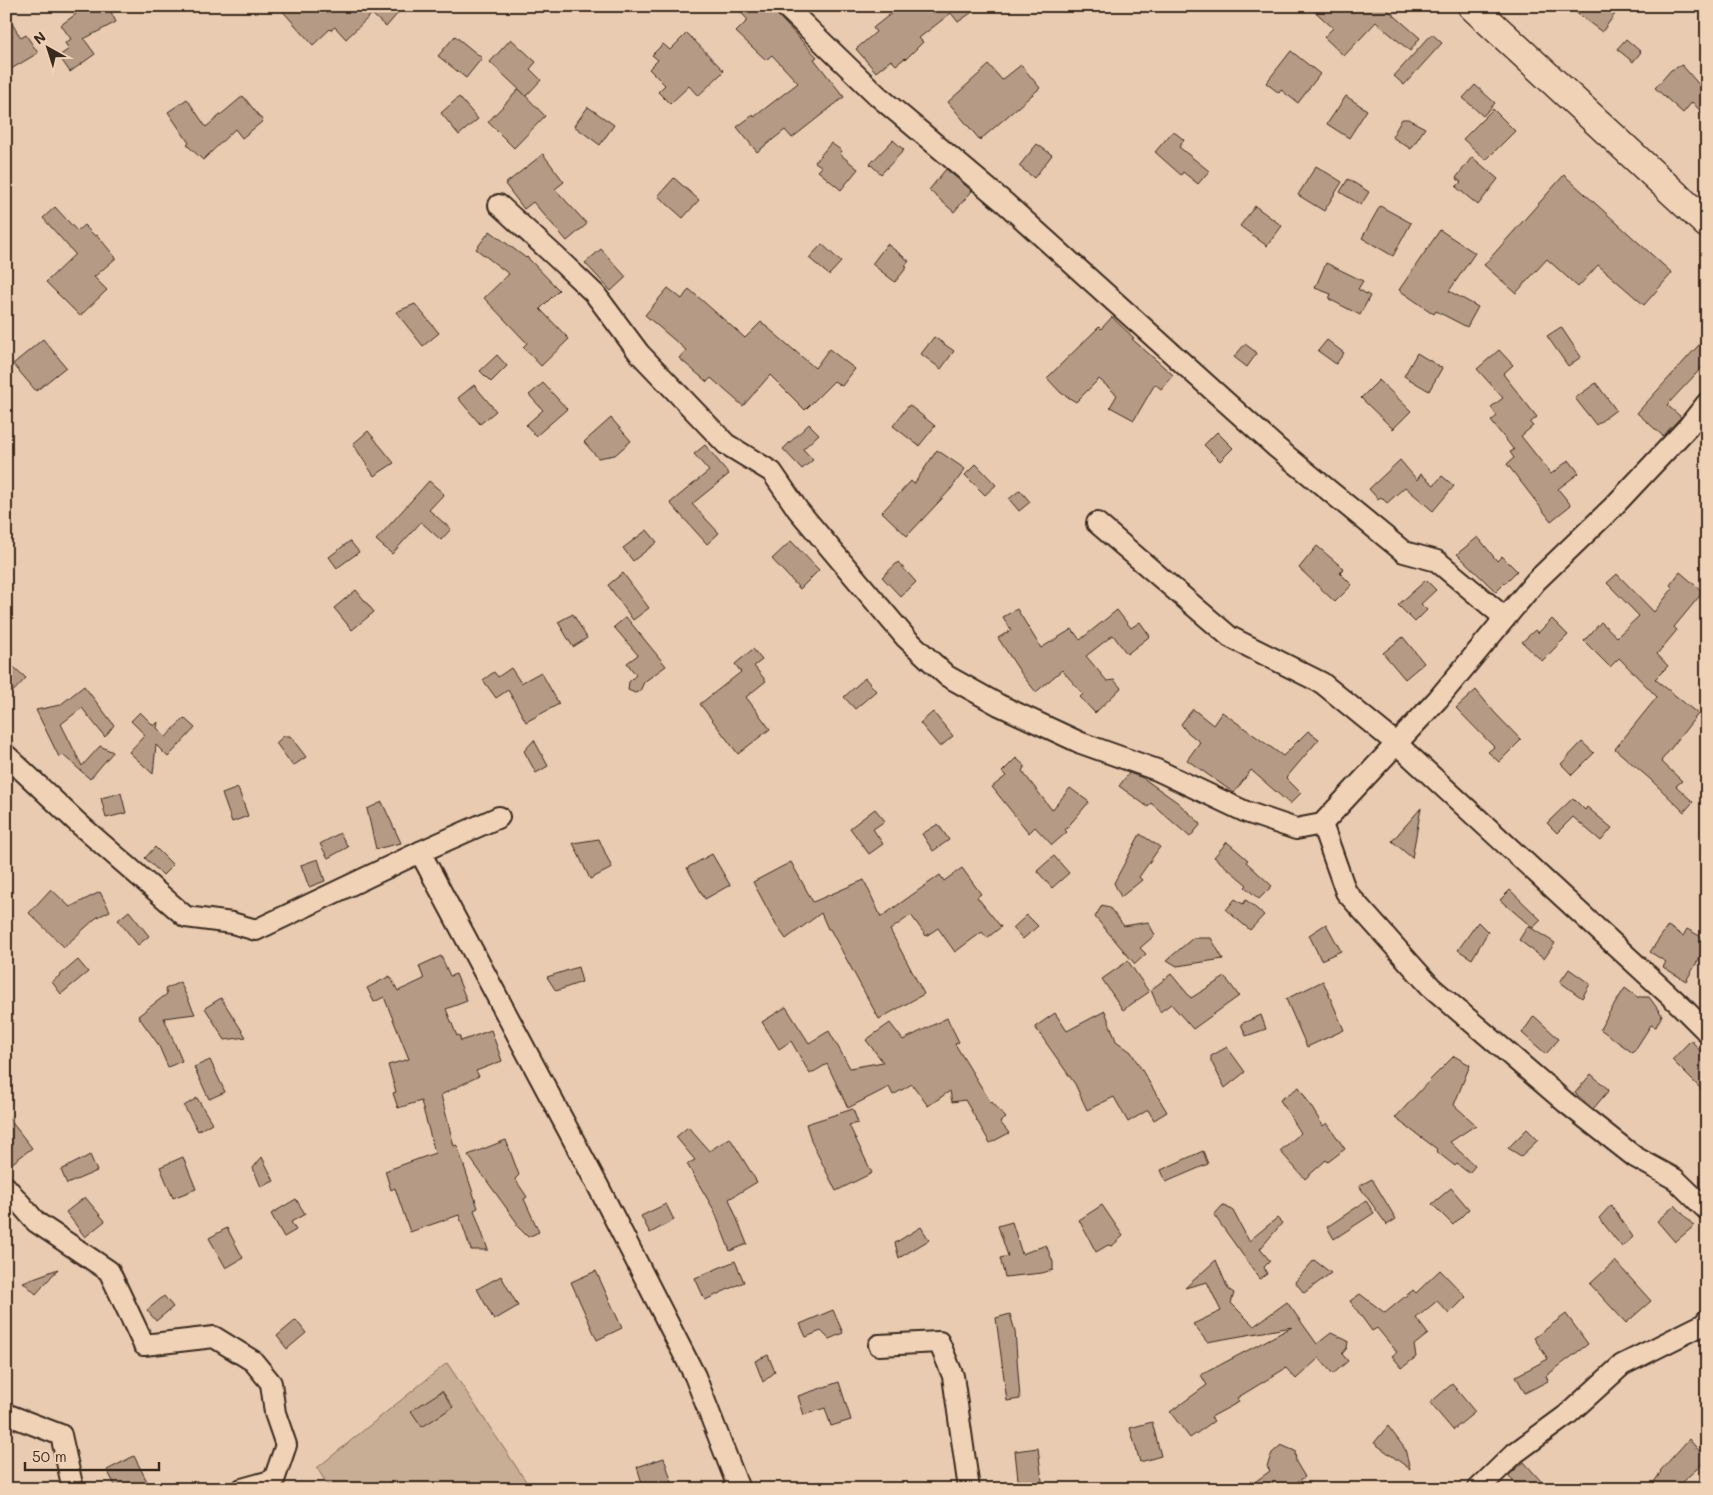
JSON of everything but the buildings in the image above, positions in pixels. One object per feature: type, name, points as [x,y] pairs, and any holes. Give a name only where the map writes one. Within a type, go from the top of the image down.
[{"type":"highway","points":[[1472,6],[1707,224]]},
{"type":"street","points":[[785,6],[878,96],[1005,203],[1276,448],[1404,552],[1437,561],[1505,618]]},
{"type":"street","points":[[499,205],[595,294],[639,353],[726,444],[772,472],[798,510],[906,638],[947,676],[999,705],[1081,743],[1157,770],[1246,812],[1296,829],[1322,824],[1438,699],[1536,581],[1613,507],[1688,427],[1707,403]]},
{"type":"street","points":[[1096,523],[1230,637],[1322,682],[1397,744],[1707,1032]]},
{"type":"street","points":[[6,755],[79,824],[186,918],[232,923],[256,930],[420,852],[499,817]]},
{"type":"street","points":[[1322,824],[1346,892],[1431,986],[1565,1102],[1635,1158],[1675,1179],[1707,1210]]},
{"type":"street","points":[[420,852],[594,1177],[695,1376],[739,1489]]},
{"type":"street","points":[[6,1187],[36,1222],[109,1272],[144,1345],[214,1337],[253,1361],[271,1383],[275,1413],[286,1444],[274,1480],[242,1489]]},
{"type":"street","points":[[1478,1489],[1515,1453],[1567,1415],[1622,1365],[1704,1324],[1707,1320]]},
{"type":"street","points":[[880,1345],[939,1342],[953,1376],[969,1489]]},
{"type":"street","points":[[6,1414],[61,1435],[73,1489]]},
{"type":"shaded area","points":[[447,1363],[531,1489],[330,1489],[317,1468]]}]
